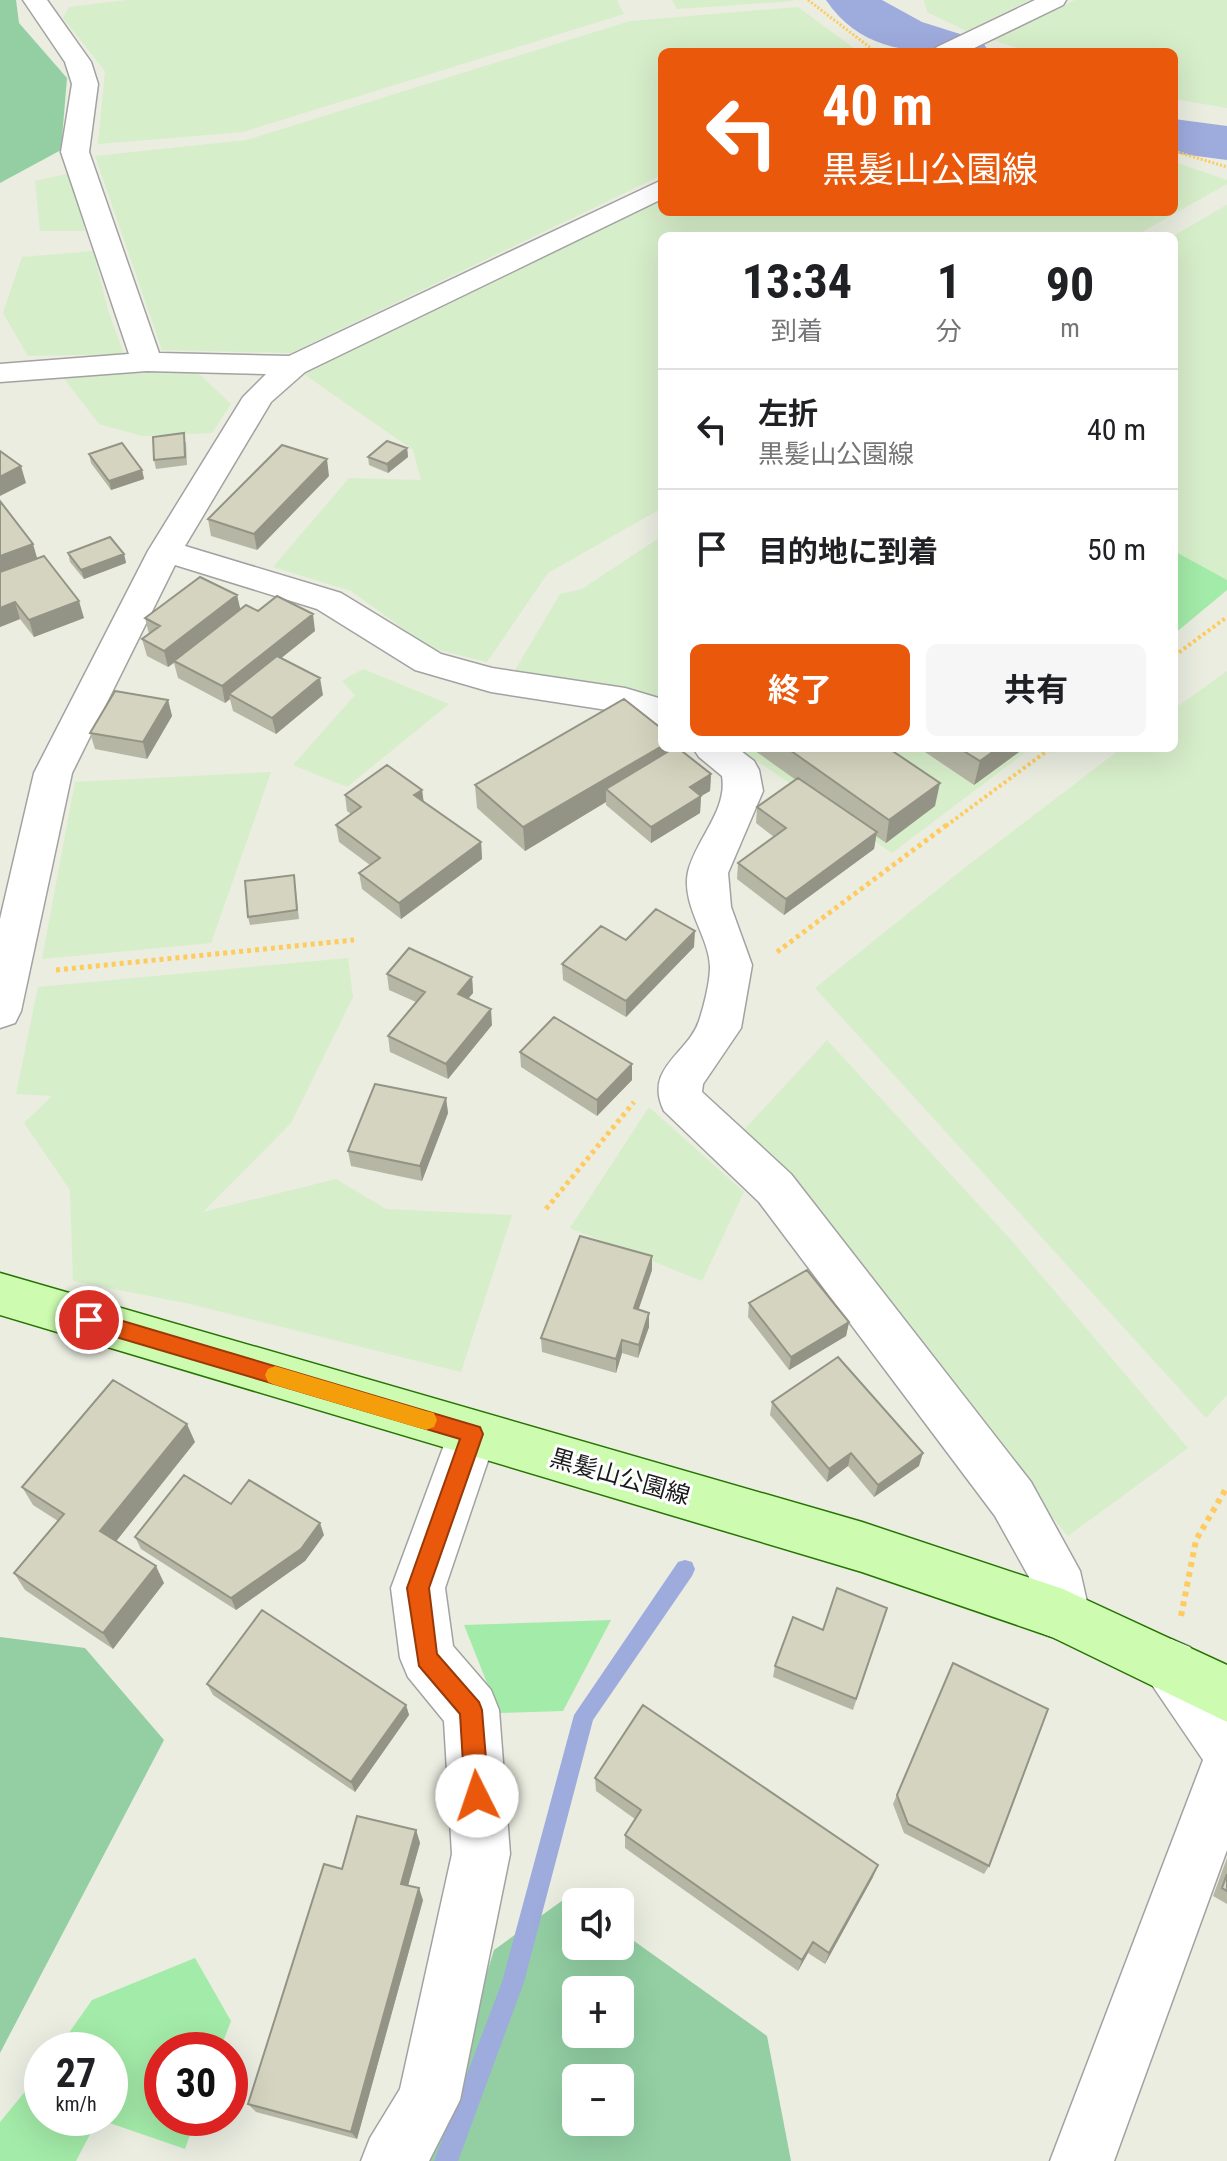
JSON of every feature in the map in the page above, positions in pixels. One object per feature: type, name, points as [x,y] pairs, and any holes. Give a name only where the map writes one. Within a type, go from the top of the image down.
[{"type":"main road","name":"黒髪山公園線","points":[[0,1294],[862,1547],[1063,1615],[1227,1694]]},
{"type":"street","points":[[35,0],[78,62],[85,84],[75,152],[147,362]]},
{"type":"street","points":[[955,48],[1054,0]]},
{"type":"street","points":[[0,1011],[53,773],[165,551],[259,397],[294,365],[658,190]]},
{"type":"street","points":[[0,373],[147,362],[294,365]]},
{"type":"street","points":[[165,551],[329,601],[428,662],[491,680],[625,700],[658,712]]},
{"type":"street","points":[[717,752],[740,770],[744,791],[708,873],[711,907],[731,965],[719,1028],[681,1080],[680,1098],[775,1188],[1013,1499],[1054,1571],[1063,1615]]},
{"type":"street","points":[[393,2161],[429,2100],[481,1854],[471,1710],[427,1658],[418,1588],[472,1434]]},
{"type":"street","points":[[1171,1666],[1227,1746]]},
{"type":"street","points":[[1082,2161],[1227,1772]]},
{"type":"path","points":[[808,0],[871,48]]},
{"type":"path","points":[[1178,152],[1227,167]]},
{"type":"path","points":[[1178,653],[1227,617]]},
{"type":"path","points":[[731,965],[772,957],[1046,752]]},
{"type":"path","points":[[8,975],[354,940]]},
{"type":"path","points":[[546,1209],[647,1085],[680,1098]]},
{"type":"path","points":[[1171,1666],[1196,1540],[1227,1487]]},
{"type":"green space","points":[[0,0],[16,0],[19,23],[67,78],[61,150],[0,183]]},
{"type":"green space","points":[[127,0],[617,0],[624,14],[243,132],[98,144],[105,71],[63,18],[69,7]]},
{"type":"green space","points":[[672,0],[793,0],[793,1],[677,9]]},
{"type":"green space","points":[[924,0],[1030,0],[966,31],[927,12]]},
{"type":"green space","points":[[1075,0],[1227,0],[1227,108],[1178,100],[1178,48],[1017,48],[993,40]]},
{"type":"green space","points":[[798,7],[854,48],[658,48],[658,177],[291,353],[162,350],[95,156],[247,140],[630,21]]},
{"type":"green space","points":[[1178,163],[1227,180],[1227,184],[1178,212]]},
{"type":"green space","points":[[71,173],[85,231],[40,231],[35,181]]},
{"type":"green space","points":[[658,202],[658,216],[1170,216],[1142,232],[658,232],[658,510],[548,573],[487,662],[430,648],[351,591],[273,567],[349,478],[421,480],[413,450],[301,372]]},
{"type":"green space","points":[[1227,205],[1227,590],[1178,631],[1178,233]]},
{"type":"green space","points":[[93,251],[108,310],[124,354],[28,356],[3,313],[22,257]]},
{"type":"green space","points":[[196,371],[231,404],[212,433],[142,436],[99,424],[62,376]]},
{"type":"green space","points":[[658,539],[658,700],[515,670],[560,594],[582,589]]},
{"type":"green space","points":[[1178,553],[1227,580],[1227,590],[1178,631]]},
{"type":"green space","points":[[363,669],[449,704],[347,787],[293,765],[355,695],[342,681]]},
{"type":"green space","points":[[1227,671],[1227,1395],[1206,1418],[815,988],[967,866],[1117,752],[1178,752],[1178,706]]},
{"type":"green space","points":[[744,752],[1026,752],[892,853]]},
{"type":"green space","points":[[271,772],[211,943],[42,959],[75,782]]},
{"type":"green space","points":[[348,958],[353,997],[291,1123],[203,1212],[336,1179],[386,1209],[512,1215],[461,1372],[190,1304],[73,1281],[70,1190],[24,1123],[52,1096],[16,1094],[38,987]]},
{"type":"green space","points":[[827,1040],[1012,1241],[1188,1448],[1068,1536],[969,1417],[743,1131]]},
{"type":"green space","points":[[649,1107],[744,1192],[702,1281],[570,1228]]},
{"type":"green space","points":[[611,1620],[563,1711],[499,1713],[464,1625]]},
{"type":"green space","points":[[0,1637],[85,1648],[164,1740],[0,2053]]},
{"type":"green space","points":[[562,1901],[562,1960],[634,1960],[634,1941],[767,2036],[791,2161],[422,2161],[439,2129],[494,1950]]},
{"type":"green space","points":[[195,1958],[231,2021],[227,2032],[144,2032],[144,2135],[128,2129],[128,2032],[70,2032],[92,2000]]},
{"type":"green space","points":[[24,2093],[24,2136],[89,2136],[76,2161],[0,2161],[0,2122]]},
{"type":"green space","points":[[147,2136],[190,2136],[185,2149]]},
{"type":"building","points":[[184,433],[185,457],[154,460],[153,437]]},
{"type":"building","points":[[387,441],[407,448],[387,464],[368,457]]},
{"type":"building","points":[[122,443],[142,470],[109,481],[89,454]]},
{"type":"building","points":[[282,445],[327,459],[254,534],[208,519]]},
{"type":"building","points":[[0,451],[21,466],[0,477]]},
{"type":"building","points":[[0,501],[33,544],[0,556]]},
{"type":"building","points":[[110,537],[124,554],[81,570],[68,553]]},
{"type":"building","points":[[44,556],[79,601],[29,620],[15,602],[0,608],[0,572]]},
{"type":"building","points":[[200,577],[237,595],[164,651],[142,639],[160,626],[145,618]]},
{"type":"building","points":[[277,596],[313,614],[222,686],[174,661],[246,605],[258,611]]},
{"type":"building","points":[[277,656],[320,678],[272,718],[229,694]]},
{"type":"building","points":[[115,691],[168,700],[143,742],[90,733]]},
{"type":"building","points":[[624,699],[658,726],[658,748],[523,827],[475,785]]},
{"type":"building","points":[[667,752],[683,752],[711,774],[690,787],[701,796],[651,827],[606,789]]},
{"type":"building","points":[[793,752],[894,752],[940,783],[889,820]]},
{"type":"building","points":[[965,752],[992,752],[980,761]]},
{"type":"building","points":[[387,765],[422,790],[414,795],[481,842],[399,903],[359,873],[380,858],[336,825],[361,807],[345,795]]},
{"type":"building","points":[[798,778],[877,832],[786,899],[738,863],[786,828],[757,807]]},
{"type":"building","points":[[294,875],[297,910],[248,917],[245,881]]},
{"type":"building","points":[[656,909],[695,931],[626,1001],[562,964],[601,926],[626,940]]},
{"type":"building","points":[[409,948],[472,977],[458,994],[491,1009],[446,1064],[388,1036],[425,992],[387,974]]},
{"type":"building","points":[[554,1017],[632,1064],[597,1100],[520,1052]]},
{"type":"building","points":[[375,1084],[446,1098],[420,1166],[348,1151]]},
{"type":"building","points":[[580,1236],[652,1256],[634,1308],[649,1313],[639,1345],[622,1340],[616,1359],[541,1338]]},
{"type":"building","points":[[807,1270],[849,1322],[791,1357],[749,1303]]},
{"type":"building","points":[[838,1357],[923,1453],[878,1485],[851,1453],[829,1469],[772,1402]]},
{"type":"building","points":[[113,1380],[187,1424],[100,1531],[156,1566],[103,1633],[14,1573],[64,1514],[22,1487]]},
{"type":"building","points":[[184,1475],[231,1504],[249,1480],[320,1523],[301,1549],[231,1598],[135,1537]]},
{"type":"building","points":[[837,1588],[887,1608],[856,1699],[775,1666],[793,1617],[823,1630]]},
{"type":"building","points":[[262,1610],[406,1705],[351,1782],[207,1684]]},
{"type":"building","points":[[953,1663],[1048,1709],[989,1866],[908,1824],[897,1795]]},
{"type":"building","points":[[643,1705],[878,1865],[829,1953],[813,1942],[802,1960],[625,1835],[641,1810],[595,1778]]},
{"type":"building","points":[[357,1816],[416,1830],[401,1884],[419,1888],[351,2132],[248,2104],[324,1864],[342,1869]]},
{"type":"building","points":[[1227,1874],[1227,1891],[1222,1888]]},
{"type":"waterway","points":[[851,0],[875,19],[903,33],[948,48]]},
{"type":"waterway","points":[[1178,137],[1227,143]]},
{"type":"waterway","points":[[446,2161],[513,1982],[584,1715],[685,1569]]},
{"type":"slow traffic","points":[[275,1375],[426,1420]]},
{"type":"route","points":[[89,1320],[472,1434],[418,1588],[427,1658],[471,1710],[477,1796]]}]
